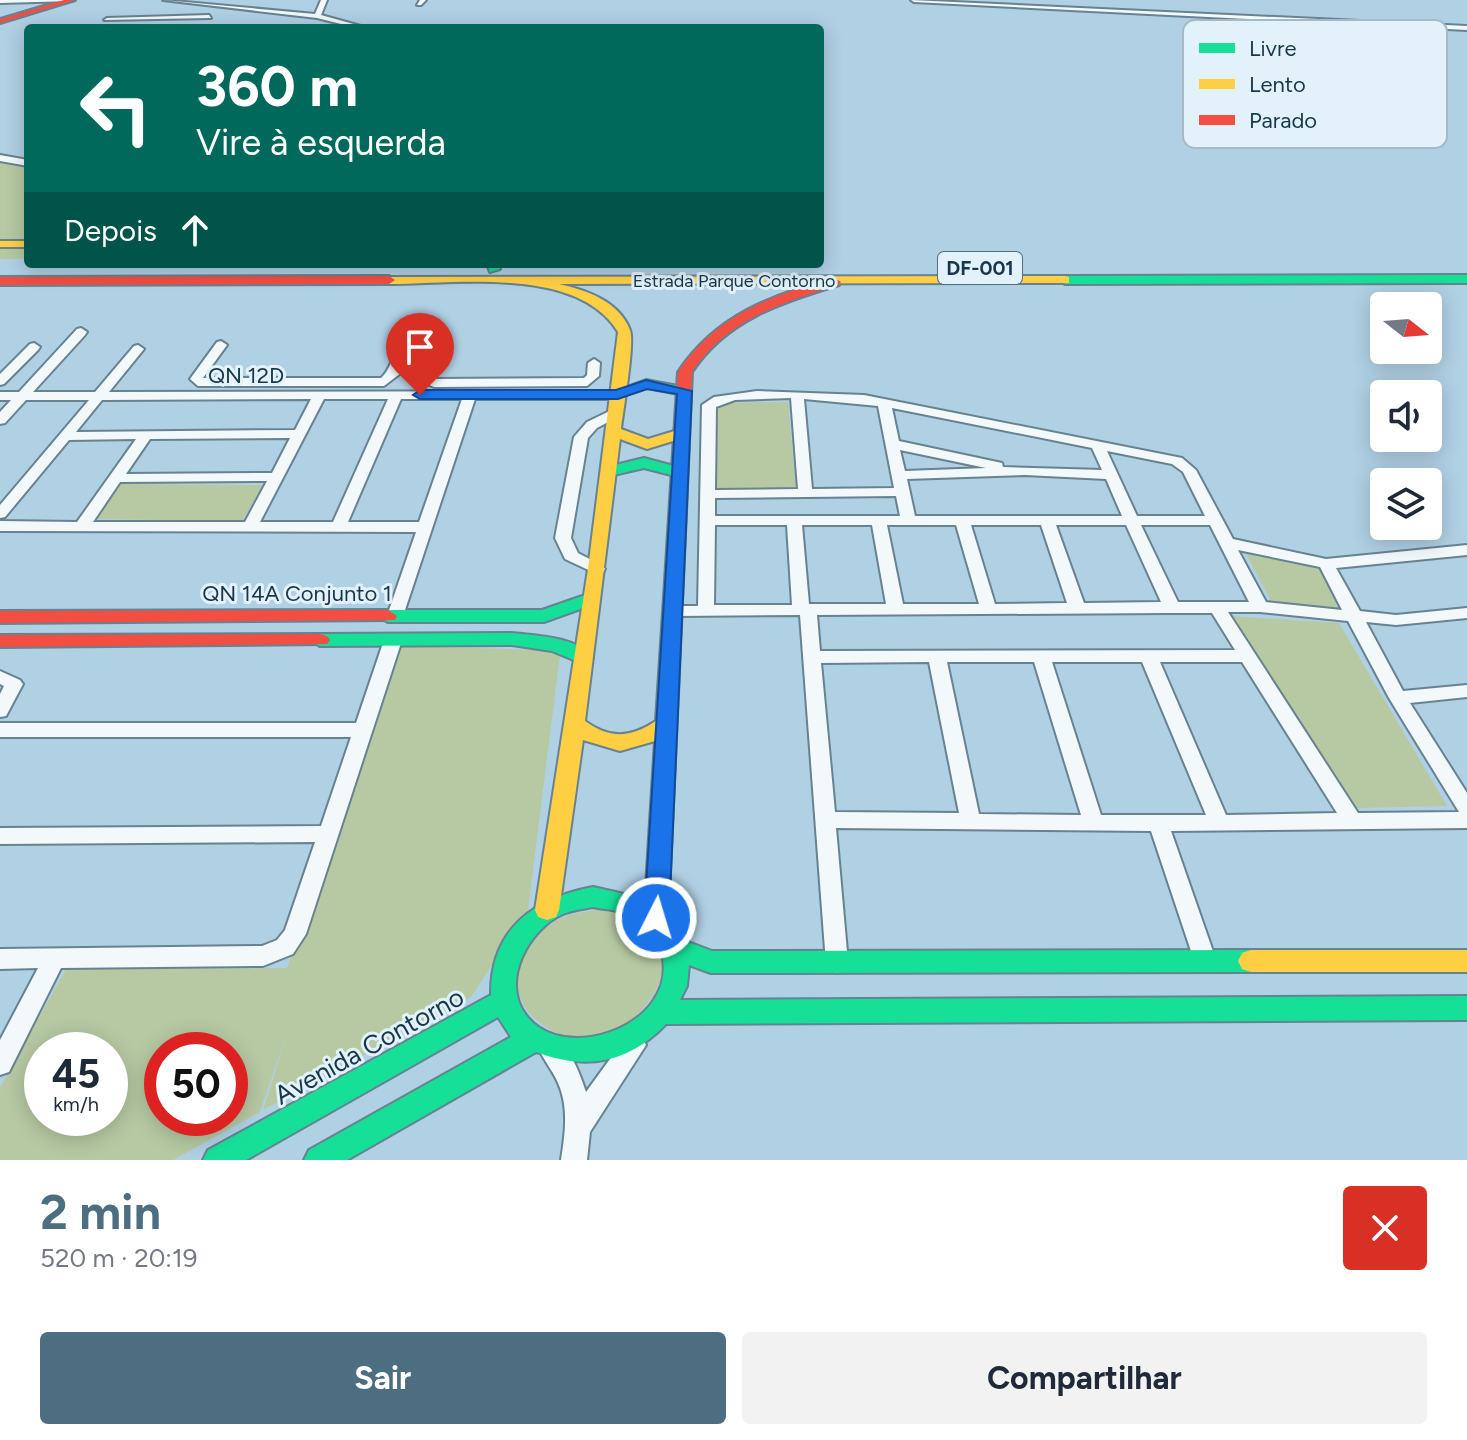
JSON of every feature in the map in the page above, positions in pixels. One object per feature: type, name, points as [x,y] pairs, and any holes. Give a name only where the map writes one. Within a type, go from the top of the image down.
[{"type":"main road","points":[[0,18],[70,0]]},
{"type":"main road","points":[[0,244],[24,244]]},
{"type":"main road","name":"Estrada Parque Contorno","points":[[0,268],[147,276],[835,282],[881,275],[1467,267]]},
{"type":"main road","name":"Estrada Parque Contorno","points":[[0,281],[455,268]]},
{"type":"main road","name":"Estrada Parque Contorno","points":[[542,268],[881,275],[1467,279]]},
{"type":"main road","points":[[524,281],[592,296],[620,316],[625,332],[597,569],[547,910]]},
{"type":"main road","points":[[656,918],[674,611],[679,465],[689,360],[714,336],[775,303],[835,282]]},
{"type":"main road","points":[[616,408],[646,384],[684,391]]},
{"type":"main road","points":[[616,408],[625,438],[647,444],[681,434]]},
{"type":"main road","points":[[609,471],[642,462],[679,465]]},
{"type":"main road","name":"QN 14A Conjunto 1","points":[[0,617],[544,616],[591,599]]},
{"type":"main road","points":[[69,640],[94,628],[95,624],[86,617]]},
{"type":"main road","points":[[123,640],[118,632],[137,617]]},
{"type":"main road","points":[[0,641],[537,640],[583,658]]},
{"type":"main road","points":[[574,723],[589,737],[621,747],[651,737],[667,724]]},
{"type":"main road","points":[[593,897],[638,905],[656,918],[676,948],[679,966],[676,989],[664,1012],[645,1031],[600,1051],[575,1053],[542,1043],[514,1022],[503,1001],[503,967],[518,935],[547,910],[593,897]]},
{"type":"main road","points":[[676,948],[711,962],[1467,961]]},
{"type":"main road","name":"Avenida Contorno","points":[[218,1160],[503,1001]]},
{"type":"main road","points":[[664,1012],[1467,1008]]},
{"type":"main road","points":[[319,1160],[542,1043]]},
{"type":"street","points":[[0,1],[70,0]]},
{"type":"street","points":[[166,0],[317,16],[349,24]]},
{"type":"street","points":[[317,16],[324,0]]},
{"type":"street","points":[[914,0],[1309,20]]},
{"type":"street","points":[[0,18],[28,1]]},
{"type":"street","points":[[107,20],[206,19],[229,7]]},
{"type":"street","points":[[1447,27],[1467,28]]},
{"type":"street","points":[[0,158],[24,162]]},
{"type":"street","points":[[0,420],[81,332]]},
{"type":"street","points":[[221,345],[196,379],[198,382],[288,389],[388,381],[406,344]]},
{"type":"street","points":[[0,381],[34,347]]},
{"type":"street","points":[[0,514],[138,349]]},
{"type":"street","points":[[429,355],[421,381],[500,388],[616,408]]},
{"type":"street","points":[[21,361],[55,361]]},
{"type":"street","points":[[500,388],[587,382],[593,376],[594,363]]},
{"type":"street","name":"QN 12D","points":[[0,396],[288,389],[320,395],[470,395],[500,388]]},
{"type":"street","points":[[251,525],[320,395]]},
{"type":"street","points":[[339,526],[396,395]]},
{"type":"street","points":[[395,616],[470,395]]},
{"type":"street","points":[[797,395],[805,492]]},
{"type":"street","points":[[706,610],[711,401],[725,396],[797,395],[841,396],[884,403],[1166,458],[1185,466],[1260,607]]},
{"type":"street","points":[[884,403],[908,520]]},
{"type":"street","points":[[597,569],[571,556],[563,538],[581,437],[616,408]]},
{"type":"street","points":[[66,436],[299,434]]},
{"type":"street","points":[[82,526],[146,435]]},
{"type":"street","points":[[893,444],[1025,471]]},
{"type":"street","points":[[1097,444],[1172,608]]},
{"type":"street","points":[[679,465],[708,458]]},
{"type":"street","points":[[899,475],[1025,471],[1110,475]]},
{"type":"street","points":[[115,478],[277,477]]},
{"type":"street","points":[[707,494],[903,492]]},
{"type":"street","points":[[962,519],[988,608]]},
{"type":"street","points":[[794,520],[811,657],[837,963]]},
{"type":"street","points":[[879,520],[895,608]]},
{"type":"street","points":[[1047,520],[1077,607]]},
{"type":"street","points":[[706,521],[1215,520]]},
{"type":"street","points":[[0,526],[425,527]]},
{"type":"street","points":[[1228,543],[1326,564],[1467,550]]},
{"type":"street","points":[[1326,564],[1398,698],[1467,809]]},
{"type":"street","points":[[674,611],[1260,607],[1396,620],[1467,613]]},
{"type":"street","points":[[1217,608],[1244,656],[1351,819]]},
{"type":"street","points":[[0,959],[263,956],[274,953],[291,941],[393,640]]},
{"type":"street","points":[[1148,655],[1219,822]]},
{"type":"street","points":[[1041,656],[1093,821]]},
{"type":"street","points":[[811,657],[1244,656]]},
{"type":"street","points":[[937,657],[971,821]]},
{"type":"street","points":[[0,677],[14,684],[0,711]]},
{"type":"street","points":[[1398,698],[1467,691]]},
{"type":"street","points":[[0,730],[361,730]]},
{"type":"street","points":[[825,820],[1158,823],[1467,820]]},
{"type":"street","points":[[1158,823],[1205,960]]},
{"type":"street","points":[[0,836],[327,834]]},
{"type":"street","points":[[0,1064],[54,959]]},
{"type":"street","points":[[579,1126],[614,1070],[645,1031]]},
{"type":"street","points":[[542,1043],[576,1089],[579,1126],[574,1160]]},
{"type":"green space","points":[[0,159],[24,163],[24,259],[0,259]]},
{"type":"green space","points":[[788,402],[796,489],[716,490],[715,403]]},
{"type":"green space","points":[[119,484],[263,485],[242,521],[92,519]]},
{"type":"green space","points":[[1245,552],[1323,569],[1339,612],[1271,601]]},
{"type":"green space","points":[[1231,616],[1339,623],[1447,806],[1354,808]]},
{"type":"green space","points":[[396,646],[545,650],[560,655],[528,910],[471,997],[263,1110],[289,1027],[260,1112],[248,1119],[248,1032],[144,1032],[144,1136],[216,1136],[173,1160],[0,1160],[0,1087],[24,1044],[24,1136],[128,1136],[128,1032],[31,1032],[66,969],[287,968]]},
{"type":"green space","points":[[597,910],[639,923],[659,945],[662,972],[651,999],[629,1022],[599,1036],[567,1036],[534,1018],[525,1007],[519,994],[520,968],[531,944],[551,924],[567,916]]},
{"type":"traffic: fast","points":[[1065,280],[1467,279]]},
{"type":"traffic: fast","points":[[618,393],[646,384],[684,391]]},
{"type":"traffic: fast","points":[[609,471],[644,463],[679,472]]},
{"type":"traffic: fast","points":[[388,616],[544,616],[591,599]]},
{"type":"traffic: fast","points":[[320,640],[512,639],[556,645],[583,658]]},
{"type":"traffic: fast","points":[[593,897],[646,911],[668,934],[677,959],[674,986],[662,1010],[642,1031],[616,1045],[587,1051],[555,1046],[535,1039],[522,1030],[508,1011],[503,980],[513,948],[534,921],[557,905],[593,897]]},
{"type":"traffic: fast","points":[[676,948],[711,962],[1251,961]]},
{"type":"traffic: fast","points":[[218,1160],[503,1001]]},
{"type":"traffic: fast","points":[[664,1012],[1467,1008]]},
{"type":"traffic: fast","points":[[319,1160],[533,1039]]},
{"type":"traffic: slow","points":[[0,244],[24,244]]},
{"type":"traffic: slow","points":[[389,280],[1065,280]]},
{"type":"traffic: slow","points":[[525,281],[569,290],[595,300],[607,308],[625,332],[597,569],[547,910]]},
{"type":"traffic: slow","points":[[613,431],[647,444],[681,434]]},
{"type":"traffic: slow","points":[[656,918],[674,581]]},
{"type":"traffic: slow","points":[[574,723],[598,738],[620,743],[643,738],[667,724]]},
{"type":"traffic: slow","points":[[1251,961],[1467,961]]},
{"type":"traffic: jam","points":[[0,21],[72,0]]},
{"type":"traffic: jam","points":[[0,281],[389,280]]},
{"type":"traffic: jam","points":[[674,581],[685,372],[713,337],[731,324],[771,303],[835,282]]},
{"type":"traffic: jam","points":[[0,617],[388,616]]},
{"type":"traffic: jam","points":[[0,641],[320,640]]},
{"type":"route","points":[[420,395],[618,395],[646,384],[684,391],[664,825],[656,918]]}]
